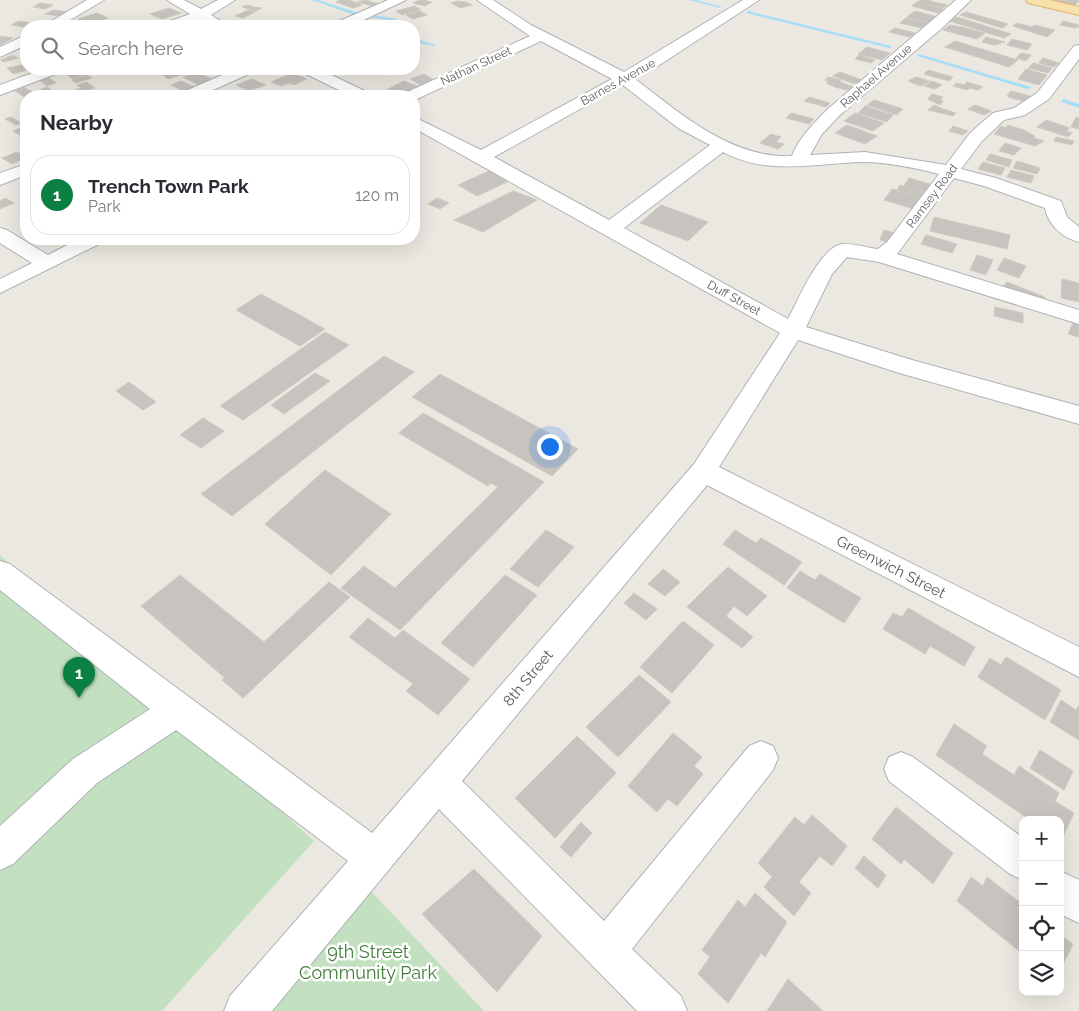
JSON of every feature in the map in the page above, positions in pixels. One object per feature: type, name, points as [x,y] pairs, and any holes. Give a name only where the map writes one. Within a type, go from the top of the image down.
[{"type":"main road","points":[[1033,0],[1079,11]]},
{"type":"street","points":[[61,20],[97,0]]},
{"type":"street","points":[[174,0],[210,20]]},
{"type":"street","points":[[186,20],[228,0]]},
{"type":"street","points":[[353,20],[399,0]]},
{"type":"street","points":[[484,0],[512,20],[625,79],[684,124],[720,146],[739,154],[765,161],[865,156],[951,172],[1022,192],[1054,205],[1054,213],[1059,221],[1079,236]]},
{"type":"street","name":"Barnes Avenue","points":[[481,157],[625,79],[752,0]]},
{"type":"street","name":"Raphael Avenue","points":[[799,160],[801,150],[826,121],[880,71],[934,28],[964,0]]},
{"type":"street","name":"Nathan Street","points":[[420,92],[541,36]]},
{"type":"street","points":[[0,53],[20,42]]},
{"type":"street","name":"Ramsey Road","points":[[882,256],[894,246],[991,121],[998,116],[1019,112],[1044,96],[1079,48]]},
{"type":"street","points":[[0,90],[40,75]]},
{"type":"street","points":[[201,90],[234,75]]},
{"type":"street","points":[[319,75],[351,90]]},
{"type":"street","name":"Duff Street","points":[[420,125],[481,157],[793,331],[904,366],[1079,415]]},
{"type":"street","points":[[609,230],[720,146]]},
{"type":"street","points":[[0,180],[20,172]]},
{"type":"street","points":[[0,234],[47,263]]},
{"type":"street","points":[[0,287],[82,245]]},
{"type":"street","points":[[793,331],[822,274],[833,258],[843,250],[882,256],[1079,317]]},
{"type":"street","name":"8th Street","points":[[245,1011],[703,471],[793,331]]},
{"type":"street","name":"Greenwich Street","points":[[703,471],[1079,663]]},
{"type":"street","points":[[0,573],[177,710],[375,858]]},
{"type":"street","points":[[0,851],[85,771],[177,710]]},
{"type":"street","points":[[606,950],[760,758]]},
{"type":"street","points":[[901,769],[1019,858]]},
{"type":"street","points":[[438,783],[666,1011]]},
{"type":"street","points":[[1064,893],[1079,904]]},
{"type":"green space","points":[[0,555],[314,841],[162,1011],[0,1011]]},
{"type":"green space","name":"9th Street Community Park","points":[[366,886],[484,1011],[268,1011]]},
{"type":"building","points":[[349,0],[362,5],[353,8],[336,2]]},
{"type":"building","points":[[365,0],[382,5],[376,7],[357,2]]},
{"type":"building","points":[[420,0],[432,2],[425,6],[413,3]]},
{"type":"building","points":[[920,0],[947,5],[943,8],[918,2]]},
{"type":"building","points":[[1053,0],[1079,0],[1079,1],[1075,5]]},
{"type":"building","points":[[458,1],[472,5],[460,8],[451,3]]},
{"type":"building","points":[[917,2],[943,9],[938,13],[912,6]]},
{"type":"building","points":[[40,3],[53,5],[45,9],[33,7]]},
{"type":"building","points":[[247,5],[262,8],[255,11],[242,7]]},
{"type":"building","points":[[415,6],[421,10],[402,15],[396,11]]},
{"type":"building","points":[[169,8],[181,13],[162,19],[150,14]]},
{"type":"building","points":[[53,10],[68,12],[59,16],[45,14]]},
{"type":"building","points":[[248,10],[255,12],[243,18],[235,16]]},
{"type":"building","points":[[420,11],[427,15],[413,19],[406,15]]},
{"type":"building","points":[[915,11],[937,17],[929,23],[907,17]]},
{"type":"building","points":[[966,12],[1008,24],[1002,28],[960,15]]},
{"type":"building","points":[[97,13],[108,18],[101,20],[78,19]]},
{"type":"building","points":[[957,17],[1011,34],[1004,38],[950,21]]},
{"type":"building","points":[[906,18],[927,23],[921,28],[900,23]]},
{"type":"building","points":[[19,21],[20,21],[20,26],[11,25]]},
{"type":"building","points":[[1063,21],[1079,26],[1076,28],[1060,25]]},
{"type":"building","points":[[1016,23],[1055,30],[1047,37],[1013,26]]},
{"type":"building","points":[[950,25],[985,33],[977,39],[943,30]]},
{"type":"building","points":[[895,28],[915,33],[910,37],[889,32]]},
{"type":"building","points":[[0,36],[13,38],[0,45]]},
{"type":"building","points":[[986,37],[1005,42],[994,45],[982,42]]},
{"type":"building","points":[[1012,39],[1032,44],[1027,50],[1007,45]]},
{"type":"building","points":[[955,41],[1018,60],[1009,67],[945,47]]},
{"type":"building","points":[[867,47],[890,53],[882,60],[858,54]]},
{"type":"building","points":[[1021,53],[1031,55],[1026,61],[1016,58]]},
{"type":"building","points":[[13,55],[18,58],[4,62],[0,60]]},
{"type":"building","points":[[859,55],[875,60],[871,63],[855,59]]},
{"type":"building","points":[[1043,58],[1059,63],[1054,67],[1039,63]]},
{"type":"building","points":[[1033,63],[1052,68],[1048,73],[1028,68]]},
{"type":"building","points":[[20,65],[20,72],[13,74],[7,68]]},
{"type":"building","points":[[1026,69],[1047,75],[1039,85],[1018,79]]},
{"type":"building","points":[[928,70],[953,77],[949,81],[924,74]]},
{"type":"building","points":[[840,72],[862,80],[855,84],[833,76]]},
{"type":"building","points":[[424,74],[436,81],[422,86],[410,79]]},
{"type":"building","points":[[67,75],[83,75],[73,79]]},
{"type":"building","points":[[87,75],[92,78],[76,83],[72,80]]},
{"type":"building","points":[[163,75],[181,75],[168,79]]},
{"type":"building","points":[[203,75],[212,79],[198,85],[183,77]]},
{"type":"building","points":[[287,75],[297,75],[307,79],[294,85],[289,83],[281,86],[271,82]]},
{"type":"building","points":[[48,77],[56,83],[47,86],[39,80]]},
{"type":"building","points":[[828,77],[841,80],[840,82],[856,88],[846,90],[835,87],[826,83],[829,81],[825,80]]},
{"type":"building","points":[[916,77],[930,81],[921,86],[908,81]]},
{"type":"building","points":[[252,79],[266,85],[246,90],[236,85]]},
{"type":"building","points":[[181,81],[200,89],[182,90],[171,85]]},
{"type":"building","points":[[404,81],[420,87],[414,90],[386,90]]},
{"type":"building","points":[[932,81],[942,85],[935,89],[924,86]]},
{"type":"building","points":[[87,82],[95,88],[75,90],[81,88],[77,85]]},
{"type":"building","points":[[967,82],[983,87],[978,90],[970,88],[967,90],[953,86],[957,83],[964,85]]},
{"type":"building","points":[[24,87],[29,90],[20,90],[20,94],[14,90]]},
{"type":"building","points":[[47,87],[52,90],[40,90]]},
{"type":"building","points":[[1011,91],[1030,96],[1026,102],[1007,96]]},
{"type":"building","points":[[932,94],[943,97],[940,100],[943,101],[940,105],[928,99]]},
{"type":"building","points":[[809,97],[830,103],[826,107],[804,101]]},
{"type":"building","points":[[874,100],[903,109],[897,115],[867,105]]},
{"type":"building","points":[[934,105],[956,113],[953,116],[928,110]]},
{"type":"building","points":[[975,105],[991,111],[984,115],[968,109]]},
{"type":"building","points":[[865,106],[893,115],[887,122],[858,113]]},
{"type":"building","points":[[791,113],[814,119],[809,124],[786,118]]},
{"type":"building","points":[[855,113],[884,123],[873,131],[844,121]]},
{"type":"building","points":[[11,117],[20,124],[16,125],[5,119]]},
{"type":"building","points":[[1076,117],[1079,118],[1079,129],[1071,127]]},
{"type":"building","points":[[1046,120],[1070,128],[1066,131],[1072,133],[1068,137],[1037,127]]},
{"type":"building","points":[[847,125],[877,136],[865,144],[835,133]]},
{"type":"building","points":[[1008,125],[1024,130],[1035,136],[1034,138],[1044,141],[1035,146],[994,134],[1001,126],[1006,128]]},
{"type":"building","points":[[953,126],[968,131],[963,135],[949,131]]},
{"type":"building","points":[[20,128],[20,135],[13,131]]},
{"type":"building","points":[[771,134],[781,137],[776,142],[784,144],[778,149],[760,143]]},
{"type":"building","points":[[1056,137],[1074,141],[1072,145],[1054,141]]},
{"type":"building","points":[[1005,143],[1021,148],[1014,155],[999,151]]},
{"type":"building","points":[[17,152],[20,154],[20,161],[12,164],[2,158]]},
{"type":"building","points":[[990,154],[1012,160],[1009,167],[986,160]]},
{"type":"building","points":[[1017,161],[1040,168],[1037,174],[1013,168]]},
{"type":"building","points":[[983,162],[1005,168],[1001,175],[978,169]]},
{"type":"building","points":[[1011,170],[1034,176],[1031,183],[1007,177]]},
{"type":"building","points":[[489,171],[507,182],[477,196],[458,185]]},
{"type":"building","points":[[909,178],[930,184],[925,192],[904,186]]},
{"type":"building","points":[[900,185],[924,192],[921,197],[897,190]]},
{"type":"building","points":[[892,189],[921,197],[914,209],[884,200]]},
{"type":"building","points":[[513,191],[537,200],[483,232],[454,220]]},
{"type":"building","points":[[5,198],[14,203],[0,209],[0,201]]},
{"type":"building","points":[[437,198],[449,203],[440,209],[428,204]]},
{"type":"building","points":[[661,205],[708,222],[688,241],[640,223]]},
{"type":"building","points":[[934,217],[1010,235],[1007,249],[930,231]]},
{"type":"building","points":[[884,230],[898,234],[895,244],[880,240]]},
{"type":"building","points":[[926,235],[957,244],[952,253],[921,244]]},
{"type":"building","points":[[977,255],[993,260],[986,275],[970,270]]},
{"type":"building","points":[[1004,258],[1026,266],[1019,278],[997,270]]},
{"type":"building","points":[[1062,279],[1079,283],[1079,302],[1061,298]]},
{"type":"building","points":[[1007,282],[1045,297],[1040,303],[1002,287]]},
{"type":"building","points":[[261,294],[325,329],[300,346],[236,310]]},
{"type":"building","points":[[995,307],[1023,313],[1023,323],[994,316]]},
{"type":"building","points":[[1075,319],[1079,320],[1079,337],[1068,334]]},
{"type":"building","points":[[325,332],[349,345],[243,420],[220,406]]},
{"type":"building","points":[[384,356],[414,372],[232,516],[201,494]]},
{"type":"building","points":[[315,373],[330,381],[284,414],[271,405]]},
{"type":"building","points":[[440,374],[578,449],[552,476],[412,397]]},
{"type":"building","points":[[129,382],[156,402],[143,410],[116,391]]},
{"type":"building","points":[[423,413],[511,463],[488,486],[399,433]]},
{"type":"building","points":[[203,418],[224,431],[201,448],[180,435]]},
{"type":"building","points":[[511,463],[544,482],[400,630],[341,588],[364,566],[395,588],[498,487],[491,483]]},
{"type":"building","points":[[325,470],[391,514],[331,575],[265,524]]},
{"type":"building","points":[[546,530],[574,547],[538,587],[510,569]]},
{"type":"building","points":[[735,530],[756,543],[761,538],[802,562],[784,585],[723,544]]},
{"type":"building","points":[[728,567],[767,596],[747,616],[708,586]]},
{"type":"building","points":[[663,569],[680,582],[665,596],[648,584]]},
{"type":"building","points":[[800,571],[815,580],[820,574],[861,598],[844,623],[787,588]]},
{"type":"building","points":[[180,575],[264,642],[329,582],[350,597],[243,698],[222,680],[225,678],[141,606]]},
{"type":"building","points":[[505,575],[537,595],[473,667],[441,643]]},
{"type":"building","points":[[708,586],[734,606],[726,616],[753,637],[742,648],[687,607]]},
{"type":"building","points":[[634,593],[657,609],[646,620],[624,603]]},
{"type":"building","points":[[908,608],[975,647],[964,666],[930,646],[925,654],[883,629],[893,613],[902,617]]},
{"type":"building","points":[[368,618],[395,638],[403,630],[470,679],[438,715],[406,691],[413,684],[349,637]]},
{"type":"building","points":[[683,621],[714,645],[672,693],[640,667]]},
{"type":"building","points":[[1006,657],[1061,690],[1045,720],[978,677],[990,658],[1001,665]]},
{"type":"building","points":[[639,675],[671,702],[618,757],[586,727]]},
{"type":"building","points":[[1061,700],[1076,710],[1079,705],[1079,740],[1050,722]]},
{"type":"building","points":[[954,724],[987,746],[982,754],[1014,775],[1019,766],[1059,793],[1055,801],[1074,813],[1064,835],[1064,816],[1024,816],[936,755]]},
{"type":"building","points":[[673,733],[702,757],[694,766],[703,774],[677,806],[668,799],[657,812],[628,786]]},
{"type":"building","points":[[577,736],[616,773],[555,838],[515,798]]},
{"type":"building","points":[[1040,750],[1073,771],[1064,790],[1030,768]]},
{"type":"building","points":[[896,807],[953,853],[933,884],[904,859],[901,864],[872,839]]},
{"type":"building","points":[[812,815],[847,846],[832,866],[820,856],[799,882],[811,893],[794,916],[764,887],[772,877],[758,863],[795,817],[804,825]]},
{"type":"building","points":[[581,822],[592,833],[571,857],[560,847]]},
{"type":"building","points":[[864,856],[886,875],[878,888],[855,868]]},
{"type":"building","points":[[474,869],[542,936],[497,992],[422,914]]},
{"type":"building","points":[[971,877],[983,886],[987,877],[1019,902],[1019,951],[957,901]]},
{"type":"building","points":[[755,893],[787,922],[765,957],[761,953],[728,1003],[698,974],[710,957],[702,950],[738,900],[745,907]]},
{"type":"building","points":[[1064,937],[1073,944],[1064,963]]},
{"type":"building","points":[[788,979],[823,1011],[767,1011]]},
{"type":"waterway","points":[[314,0],[354,13],[394,20]]},
{"type":"waterway","points":[[691,0],[720,7]]},
{"type":"waterway","points":[[748,12],[889,47]]},
{"type":"waterway","points":[[420,42],[434,45]]},
{"type":"waterway","points":[[919,55],[1029,88]]},
{"type":"waterway","points":[[1064,101],[1079,106]]},
{"type":"place","name":"Trench Town Park","points":[[79,698]]}]
